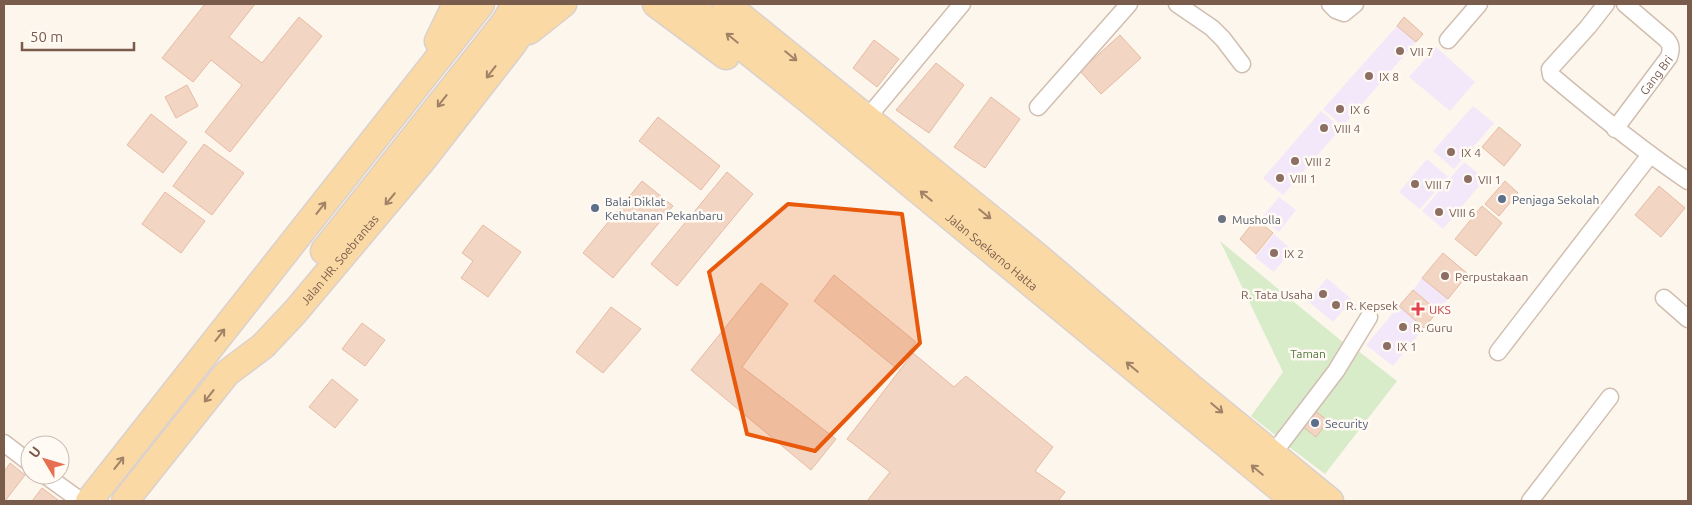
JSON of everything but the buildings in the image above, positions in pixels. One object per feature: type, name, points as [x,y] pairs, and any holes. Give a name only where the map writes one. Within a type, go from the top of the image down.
[{"type":"main road","points":[[419,83],[456,4]]},
{"type":"main road","points":[[89,501],[481,4]]},
{"type":"main road","name":"Jalan HR. Soebrantas","points":[[125,501],[227,373],[263,346],[296,312],[421,162],[511,23],[539,4]]},
{"type":"main road","points":[[511,23],[563,4]]},
{"type":"main road","points":[[656,4],[736,63],[778,88],[810,101]]},
{"type":"main road","name":"Jalan Soekarno Hatta","points":[[688,4],[1187,398],[1272,455],[1330,501]]},
{"type":"main road","name":"Jalan Soekarno Hatta","points":[[726,4],[868,117],[1037,256],[1294,501]]},
{"type":"street","points":[[868,117],[962,4]]},
{"type":"street","points":[[1038,107],[1129,4]]},
{"type":"street","points":[[1177,4],[1212,28],[1242,64]]},
{"type":"street","points":[[1330,4],[1336,10],[1344,13],[1355,4]]},
{"type":"street","points":[[1448,40],[1479,4]]},
{"type":"street","points":[[1606,4],[1588,27],[1550,68],[1549,72],[1615,129],[1688,181]]},
{"type":"street","name":"Gang Bri","points":[[1615,129],[1669,57],[1671,50],[1671,45],[1667,40],[1625,4]]},
{"type":"street","points":[[1498,352],[1650,155]]},
{"type":"street","points":[[1664,298],[1688,319]]},
{"type":"street","points":[[1272,455],[1336,371],[1369,317]]},
{"type":"street","points":[[1530,501],[1610,396]]},
{"type":"street","points":[[4,443],[20,455]]},
{"type":"street","points":[[59,485],[81,501]]},
{"type":"highlighted area","points":[[788,204],[902,214],[920,343],[815,451],[747,434],[709,272]]},
{"type":"shaded area","points":[[1397,26],[1416,42],[1343,126],[1323,109]]},
{"type":"shaded area","points":[[1436,47],[1475,82],[1450,111],[1409,77]]},
{"type":"shaded area","points":[[1473,106],[1494,123],[1454,169],[1433,151]]},
{"type":"shaded area","points":[[1321,111],[1341,128],[1283,195],[1263,178]]},
{"type":"shaded area","points":[[1427,159],[1448,177],[1420,209],[1399,192]]},
{"type":"shaded area","points":[[1464,162],[1485,179],[1443,229],[1422,211]]},
{"type":"shaded area","points":[[1279,197],[1296,210],[1279,232],[1261,219]]},
{"type":"shaded area","name":"IX 2","points":[[1274,234],[1292,250],[1274,272],[1255,257]]},
{"type":"shaded area","points":[[1327,278],[1352,300],[1333,322],[1308,301]]},
{"type":"shaded area","points":[[1422,278],[1448,299],[1438,311],[1413,290]]},
{"type":"shaded area","points":[[1399,306],[1424,328],[1393,366],[1366,345]]},
{"type":"green space","name":"Taman","points":[[1220,241],[1344,343],[1339,363],[1279,438],[1251,416],[1283,372]]},
{"type":"green space","name":"Taman","points":[[1353,347],[1397,381],[1325,474],[1284,443]]},
{"type":"place","name":"VII 7","points":[[1400,51]]},
{"type":"place","name":"IX 8","points":[[1369,76]]},
{"type":"place","name":"IX 6","points":[[1340,109]]},
{"type":"place","name":"VIII 4","points":[[1324,128]]},
{"type":"place","name":"IX 4","points":[[1451,152]]},
{"type":"place","name":"VIII 2","points":[[1295,161]]},
{"type":"place","name":"VIII 1","points":[[1280,178]]},
{"type":"place","name":"VII 1","points":[[1468,179]]},
{"type":"place","name":"VIII 7","points":[[1415,184]]},
{"type":"place","name":"Penjaga Sekolah","points":[[1502,199]]},
{"type":"place","name":"Balai Diklat Kehutanan Pekanbaru","points":[[595,208]]},
{"type":"place","name":"VIII 6","points":[[1439,212]]},
{"type":"place","name":"Musholla","points":[[1222,219]]},
{"type":"place","name":"IX 2","points":[[1274,253]]},
{"type":"place","name":"Perpustakaan","points":[[1445,276]]},
{"type":"place","name":"R. Tata Usaha","points":[[1323,294]]},
{"type":"place","name":"R. Kepsek","points":[[1336,305]]},
{"type":"place","name":"UKS","points":[[1418,309]]},
{"type":"place","name":"R. Guru","points":[[1403,327]]},
{"type":"place","name":"IX 1","points":[[1387,346]]},
{"type":"place","name":"Security","points":[[1315,423]]}]
